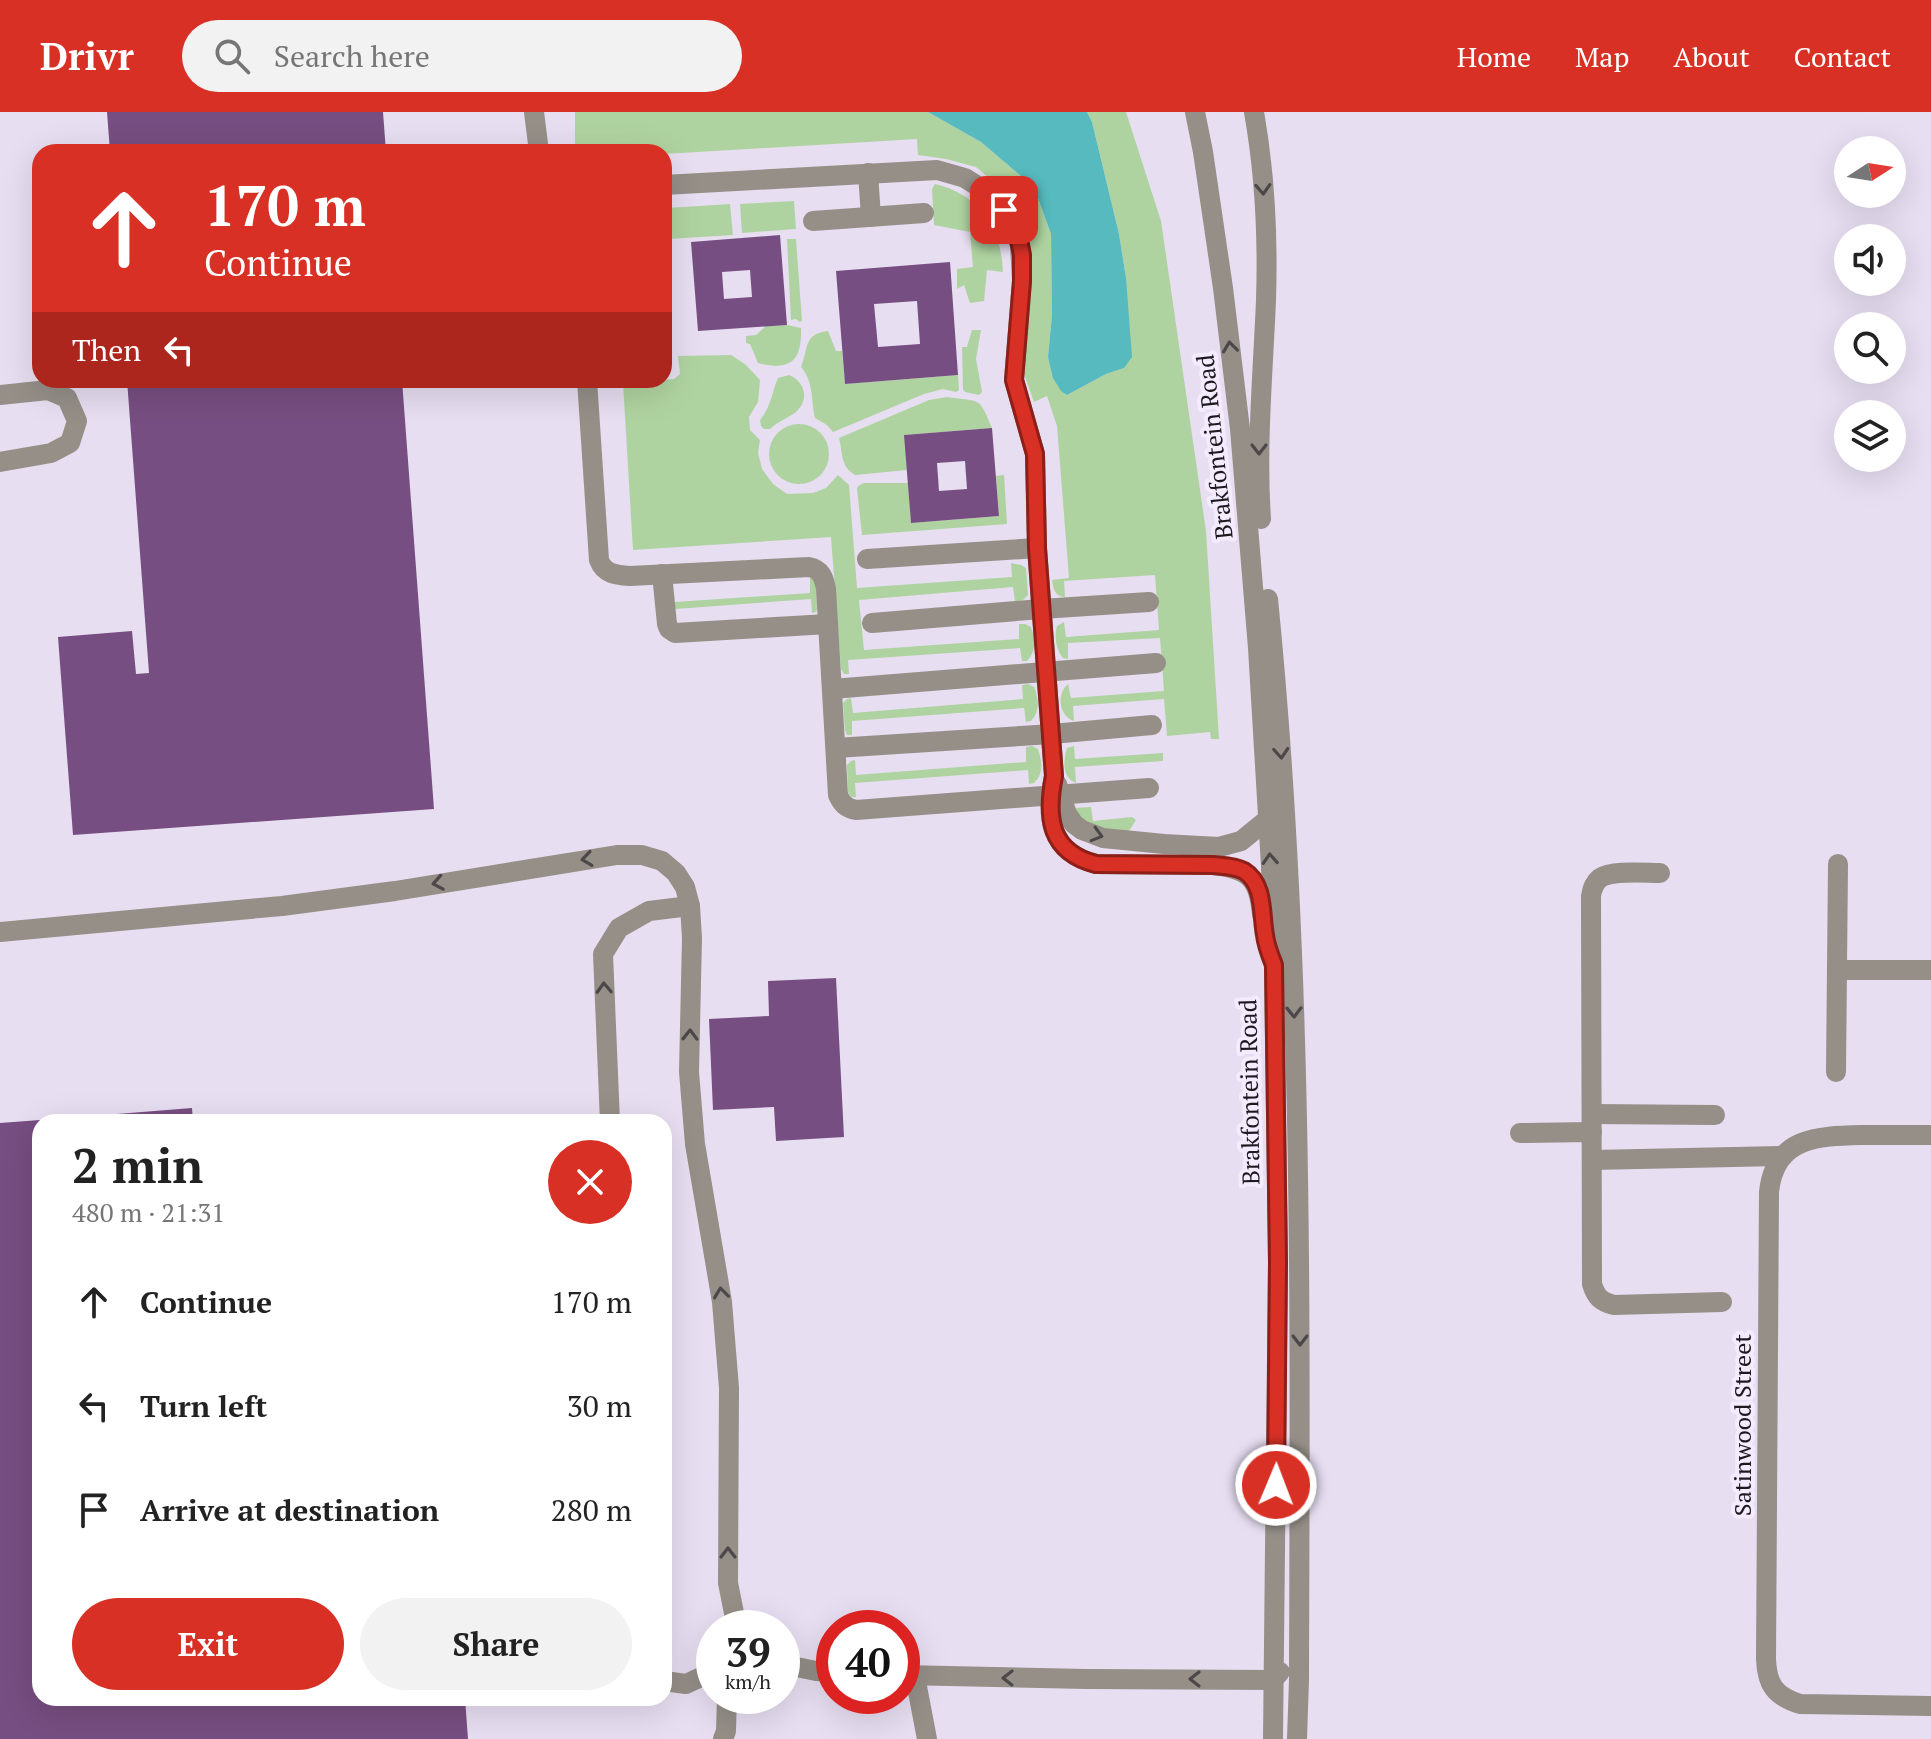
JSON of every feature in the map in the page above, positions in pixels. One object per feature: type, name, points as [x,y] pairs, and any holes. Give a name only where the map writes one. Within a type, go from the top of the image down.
[{"type":"street","points":[[534,112],[538,144]]},
{"type":"street","points":[[546,112],[546,144]]},
{"type":"street","name":"Brakfontein Road","points":[[1195,112],[1223,288],[1240,429],[1268,819],[1274,965],[1278,1278],[1273,1739]]},
{"type":"street","name":"Brakfontein Road","points":[[1254,112],[1266,243],[1259,438],[1260,501],[1286,818],[1293,964],[1300,1262],[1297,1739]]},
{"type":"street","points":[[672,185],[929,170],[956,175],[990,194],[1004,210],[1014,226],[1020,245],[1022,269],[1014,380],[1035,454],[1037,548],[1055,790],[1052,826],[1065,849],[1083,860],[1113,865],[1213,865],[1244,871],[1257,887],[1264,934],[1274,965]]},
{"type":"street","points":[[868,173],[871,217]]},
{"type":"street","points":[[813,221],[924,213]]},
{"type":"street","points":[[588,388],[599,560],[606,571],[620,576],[814,567],[819,571],[824,580],[828,624],[838,795],[849,809],[1055,790],[1149,788]]},
{"type":"street","points":[[0,395],[48,390],[67,398],[77,421],[70,443],[51,453],[0,462]]},
{"type":"street","points":[[867,559],[1037,548]]},
{"type":"street","points":[[662,574],[667,624],[675,633],[828,624]]},
{"type":"street","points":[[872,623],[1149,602]]},
{"type":"street","points":[[832,689],[1156,663]]},
{"type":"street","points":[[836,748],[1152,725]]},
{"type":"street","points":[[1055,790],[1074,824],[1103,838],[1219,847],[1241,841],[1268,819]]},
{"type":"street","points":[[0,932],[282,906],[617,855],[642,855],[662,861],[676,873],[685,887],[690,906],[689,1072],[695,1144],[722,1302],[729,1388],[728,1583],[733,1610]]},
{"type":"street","points":[[1836,1072],[1838,864]]},
{"type":"street","points":[[1660,873],[1601,877],[1593,885],[1591,896],[1592,1284],[1595,1295],[1603,1302],[1614,1305],[1722,1302]]},
{"type":"street","points":[[610,1114],[603,954],[619,928],[649,911],[690,906]]},
{"type":"street","points":[[1837,970],[1931,970]]},
{"type":"street","points":[[1520,1133],[1592,1123],[1715,1115]]},
{"type":"street","points":[[1592,1160],[1783,1156],[1799,1143],[1817,1137],[1931,1135]]},
{"type":"street","name":"Satinwood Street","points":[[1783,1156],[1773,1172],[1769,1192],[1766,1659],[1769,1681],[1780,1695],[1800,1704],[1931,1706]]},
{"type":"street","points":[[920,1676],[1273,1680],[1285,1661],[1287,1479],[1292,1468],[1300,1462]]},
{"type":"street","points":[[672,1682],[686,1684],[696,1679]]},
{"type":"street","points":[[723,1739],[726,1714]]},
{"type":"street","points":[[920,1714],[927,1739]]},
{"type":"green space","points":[[575,112],[928,112],[981,142],[1034,187],[1051,234],[1052,315],[1048,357],[1067,395],[1124,368],[1126,278],[1119,234],[1087,112],[1126,112],[1161,221],[1206,531],[1219,739],[1211,739],[1210,732],[1167,736],[1164,699],[1073,706],[1074,721],[1062,710],[1062,693],[1068,684],[1071,698],[1164,691],[1160,638],[1068,643],[1068,659],[1061,655],[1056,638],[1057,626],[1064,622],[1066,637],[1159,630],[1155,575],[1064,581],[1065,597],[1054,589],[1052,580],[1069,578],[1057,426],[1047,396],[1034,402],[1024,374],[1031,256],[1024,220],[1006,192],[976,167],[918,155],[917,139],[672,154],[672,144],[575,144]]},
{"type":"green space","points":[[935,184],[951,189],[976,205],[985,215],[998,241],[1003,272],[987,270],[984,301],[970,303],[964,285],[957,289],[957,269],[973,267],[970,232],[934,225],[932,189]]},
{"type":"green space","points":[[794,201],[796,229],[742,233],[740,204]]},
{"type":"green space","points":[[730,204],[733,235],[672,239],[672,208]]},
{"type":"green space","points":[[787,239],[796,239],[800,322],[791,320]]},
{"type":"green space","points":[[766,326],[801,328],[796,356],[792,361],[778,366],[758,363],[750,344],[746,343],[746,336],[756,335]]},
{"type":"green space","points":[[972,330],[981,330],[976,359],[982,392],[979,395],[963,389],[962,347],[967,347]]},
{"type":"green space","points":[[828,331],[836,351],[842,351],[845,384],[958,375],[959,390],[943,389],[924,394],[833,432],[815,418],[810,385],[801,367],[808,343],[814,335]]},
{"type":"green space","points":[[731,355],[760,380],[758,402],[749,417],[750,430],[760,440],[758,453],[762,469],[773,484],[787,494],[813,493],[826,488],[838,475],[849,485],[857,588],[1012,577],[1011,563],[1026,568],[1028,595],[1015,602],[1013,587],[859,600],[864,650],[1019,639],[1019,624],[1025,624],[1031,627],[1034,640],[1034,649],[1027,661],[1022,661],[1020,648],[848,660],[849,674],[844,674],[841,669],[831,537],[633,550],[623,388],[672,388],[672,379],[680,374],[678,356]]},
{"type":"green space","points":[[789,375],[804,390],[801,406],[770,429],[764,429],[760,420],[778,378]]},
{"type":"green space","points":[[947,397],[977,402],[992,428],[905,435],[907,470],[855,475],[847,468],[839,438],[929,400]]},
{"type":"green space","points":[[799,424],[811,426],[820,433],[827,442],[827,466],[820,475],[811,482],[799,484],[787,482],[778,475],[771,466],[769,454],[771,442],[778,433],[787,426]]},
{"type":"green space","points":[[1004,475],[1007,524],[862,535],[857,489],[864,483],[908,483],[911,523],[999,516],[996,476]]},
{"type":"green space","points":[[810,577],[816,580],[817,610],[812,613],[811,599],[675,609],[675,602],[810,593]]},
{"type":"green space","points":[[1022,685],[1034,687],[1038,701],[1036,714],[1031,721],[1026,722],[1024,708],[852,721],[852,735],[847,735],[845,730],[843,703],[847,699],[851,698],[853,713],[1023,699]]},
{"type":"green space","points":[[1074,746],[1075,759],[1163,753],[1163,761],[1075,767],[1076,783],[1068,777],[1064,764],[1067,748]]},
{"type":"green space","points":[[1026,747],[1038,749],[1041,763],[1041,771],[1034,783],[1029,784],[1028,770],[855,783],[856,797],[851,797],[848,792],[847,765],[855,760],[856,775],[1026,762]]},
{"type":"green space","points":[[1091,807],[1093,821],[1132,817],[1136,820],[1127,834],[1083,824],[1074,808]]},
{"type":"water","points":[[928,112],[1087,112],[1119,234],[1126,278],[1132,357],[1124,368],[1067,395],[1061,391],[1053,378],[1048,357],[1052,315],[1051,234],[1034,187],[981,142]]},
{"type":"building","points":[[107,112],[383,112],[385,144],[109,144]]},
{"type":"building","points":[[780,235],[787,325],[698,331],[691,242]],"holes":[[[750,270],[752,297],[724,299],[722,272]]]},
{"type":"building","points":[[950,262],[958,375],[845,384],[836,271]],"holes":[[[917,301],[920,344],[878,347],[874,304]]]},
{"type":"building","points":[[128,388],[403,388],[434,809],[73,835],[58,637],[132,631],[136,674],[149,673]]},
{"type":"building","points":[[992,428],[999,516],[911,523],[904,435]],"holes":[[[965,461],[967,489],[939,491],[937,463]]]},
{"type":"building","points":[[836,978],[844,1137],[776,1141],[774,1107],[713,1110],[709,1019],[769,1016],[768,981]]},
{"type":"building","points":[[192,1108],[192,1114],[117,1114]]},
{"type":"building","points":[[32,1121],[32,1706],[466,1706],[468,1739],[0,1739],[0,1123]]},
{"type":"route","points":[[1004,210],[1018,235],[1022,255],[1014,380],[1035,454],[1037,548],[1054,776],[1050,797],[1052,826],[1065,849],[1096,864],[1213,865],[1244,871],[1257,887],[1261,901],[1264,934],[1274,965],[1278,1262],[1276,1485]]}]
